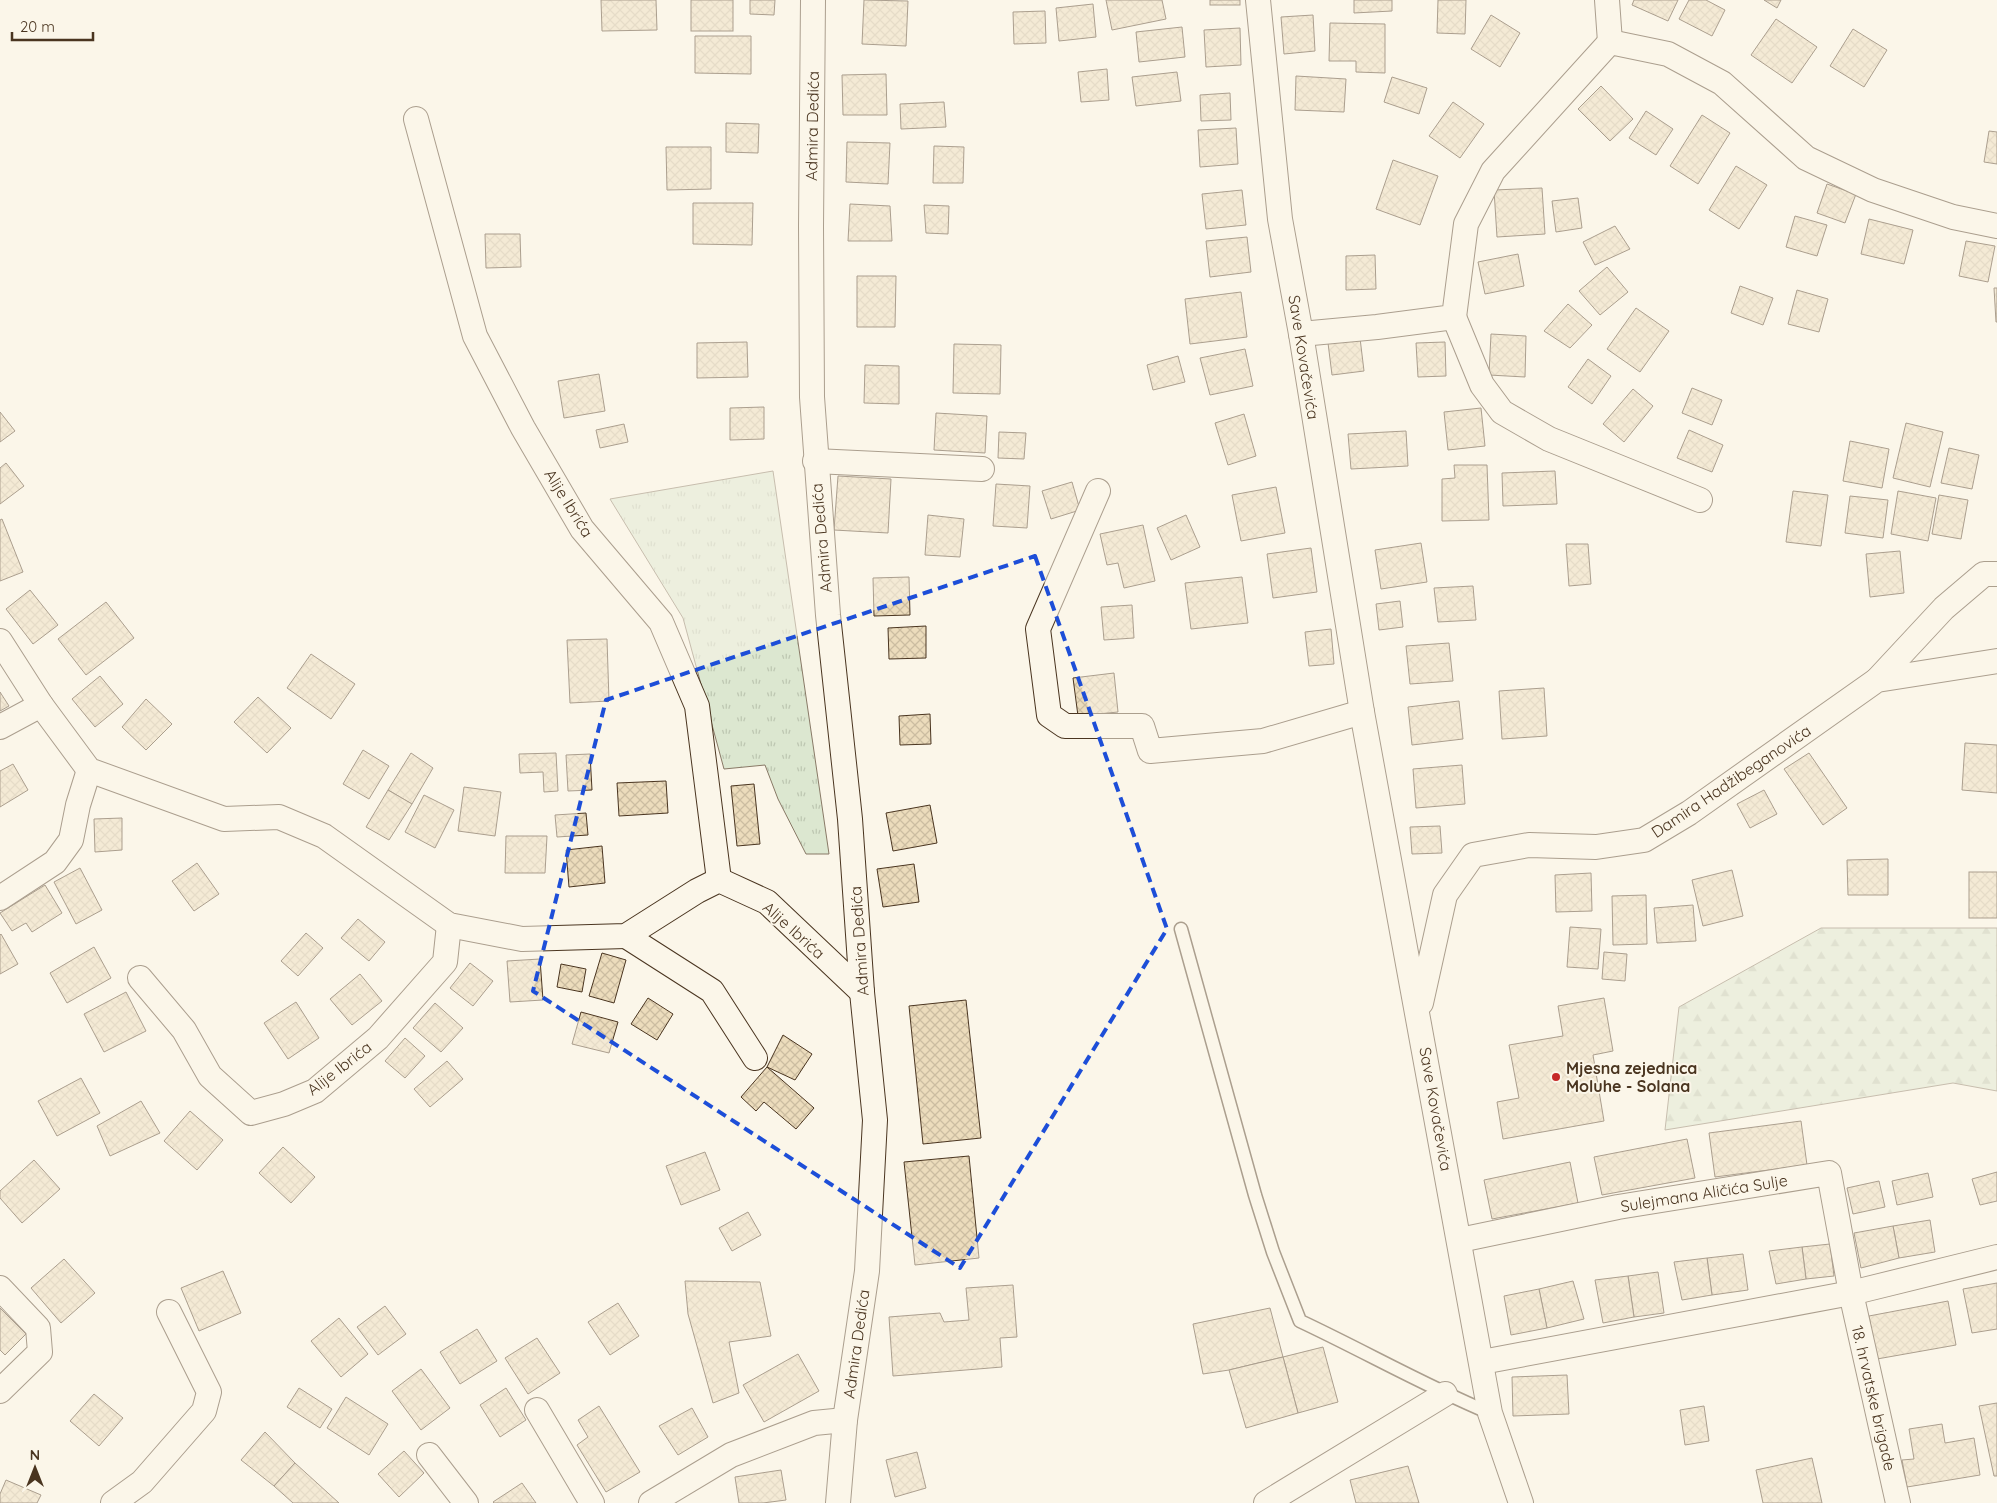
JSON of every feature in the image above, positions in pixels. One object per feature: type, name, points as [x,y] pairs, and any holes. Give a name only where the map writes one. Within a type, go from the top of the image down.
[{"type":"street","name":"Admira Dedića","points":[[814,0],[811,226],[812,397],[815,461],[828,616],[850,819],[862,992],[875,1120],[867,1271],[845,1420],[838,1503]]},
{"type":"street","name":"Save Kovačevića","points":[[1258,0],[1280,219],[1301,334],[1362,712],[1460,1240],[1490,1413],[1521,1503]]},
{"type":"street","points":[[1607,0],[1610,42],[1493,171],[1466,224],[1454,317],[1482,385],[1502,412],[1549,439],[1700,500]]},
{"type":"street","points":[[1610,42],[1668,54],[1722,84],[1806,158],[1873,190],[1953,217],[1997,226]]},
{"type":"street","name":"Alije Ibrića","points":[[416,119],[475,336],[524,428],[582,529],[660,622],[697,706],[719,880],[767,902],[862,992]]},
{"type":"street","points":[[1301,334],[1454,317]]},
{"type":"street","name":"Admira Dedića","points":[[815,461],[982,468]]},
{"type":"street","points":[[1098,491],[1038,629],[1049,715],[1065,726],[1142,726],[1150,751],[1263,741],[1362,712]]},
{"type":"street","name":"Damira Hadžibeganovića","points":[[1418,1014],[1446,895],[1473,855],[1529,846],[1596,847],[1644,840],[1689,812],[1877,680],[1944,608],[1984,574],[1997,574]]},
{"type":"street","points":[[0,641],[41,705],[89,770],[224,819],[279,817],[324,836],[449,925],[522,939],[626,936],[697,891],[719,880]]},
{"type":"street","name":"Damira Hadžibeganovića","points":[[1877,680],[1997,661]]},
{"type":"street","points":[[0,727],[41,705]]},
{"type":"street","points":[[0,898],[55,862],[71,840],[78,805],[89,770]]},
{"type":"street","name":"Alije Ibrića","points":[[140,978],[184,1030],[210,1076],[251,1113],[284,1104],[315,1091],[378,1038],[445,962],[449,925]]},
{"type":"street","points":[[626,936],[712,991],[755,1058]]},
{"type":"street","name":"Sulejmana Aličića Sulje","points":[[1460,1240],[1618,1207],[1829,1173],[1851,1293]]},
{"type":"street","points":[[1482,1362],[1851,1293],[1997,1257]]},
{"type":"street","points":[[0,1288],[38,1328],[40,1352],[0,1391]]},
{"type":"street","name":"18. hrvatske brigade","points":[[1851,1293],[1898,1503]]},
{"type":"street","points":[[113,1503],[142,1482],[204,1411],[209,1392],[169,1312]]},
{"type":"street","points":[[1266,1503],[1446,1394]]},
{"type":"street","points":[[537,1410],[592,1503]]},
{"type":"street","name":"Admira Dedića","points":[[651,1503],[730,1455],[814,1423],[845,1420]]},
{"type":"street","points":[[429,1456],[466,1503]]},
{"type":"lane","points":[[1181,929],[1255,1195],[1273,1252],[1300,1321],[1363,1350],[1446,1394],[1490,1413]]},
{"type":"highlighted area","points":[[1035,556],[1167,929],[960,1268],[533,991],[606,700]]},
{"type":"green space","points":[[773,471],[829,854],[806,854],[778,799],[765,765],[724,769],[683,618],[610,499]]},
{"type":"green space","points":[[1821,928],[1997,928],[1997,1091],[1953,1083],[1665,1130],[1679,1007]]},
{"type":"building","points":[[601,0],[656,0],[657,30],[602,31]]},
{"type":"building","points":[[691,0],[733,0],[733,31],[691,31]]},
{"type":"building","points":[[750,0],[775,0],[774,15],[750,14]]},
{"type":"building","points":[[864,0],[908,1],[906,46],[862,44]]},
{"type":"building","points":[[1106,0],[1162,0],[1166,19],[1112,30]]},
{"type":"building","points":[[1210,0],[1240,0],[1240,5],[1210,5]]},
{"type":"building","points":[[1354,0],[1392,0],[1392,11],[1354,13]]},
{"type":"building","points":[[1438,0],[1466,0],[1465,34],[1437,33]]},
{"type":"building","points":[[1634,0],[1678,0],[1668,21],[1632,5]]},
{"type":"building","points":[[1689,0],[1706,0],[1725,10],[1712,36],[1679,19]]},
{"type":"building","points":[[1764,0],[1781,0],[1777,8]]},
{"type":"building","points":[[1093,4],[1096,37],[1059,41],[1056,8]]},
{"type":"building","points":[[1045,11],[1046,43],[1014,44],[1013,12]]},
{"type":"building","points":[[1313,15],[1315,51],[1284,54],[1281,17]]},
{"type":"building","points":[[1491,15],[1520,33],[1500,67],[1471,49]]},
{"type":"building","points":[[1776,19],[1817,47],[1792,83],[1751,55]]},
{"type":"building","points":[[1330,23],[1385,24],[1385,73],[1356,72],[1356,61],[1329,61]]},
{"type":"building","points":[[1182,27],[1185,57],[1139,62],[1136,32]]},
{"type":"building","points":[[1240,28],[1241,65],[1206,67],[1204,30]]},
{"type":"building","points":[[1853,29],[1887,50],[1864,87],[1830,66]]},
{"type":"building","points":[[695,36],[751,36],[751,74],[695,73]]},
{"type":"building","points":[[1107,69],[1109,100],[1081,102],[1078,72]]},
{"type":"building","points":[[1177,72],[1181,101],[1136,106],[1132,77]]},
{"type":"building","points":[[886,74],[887,115],[843,115],[842,75]]},
{"type":"building","points":[[1296,76],[1346,79],[1344,112],[1295,110]]},
{"type":"building","points":[[1392,77],[1427,88],[1419,114],[1384,102]]},
{"type":"building","points":[[1601,86],[1633,119],[1610,141],[1578,109]]},
{"type":"building","points":[[1230,93],[1231,120],[1201,121],[1200,95]]},
{"type":"building","points":[[944,102],[946,127],[901,129],[900,104]]},
{"type":"building","points":[[1453,102],[1484,124],[1460,158],[1429,136]]},
{"type":"building","points":[[1646,111],[1673,129],[1656,155],[1629,138]]},
{"type":"building","points":[[1702,115],[1730,133],[1698,184],[1670,166]]},
{"type":"building","points":[[726,123],[759,124],[758,153],[726,152]]},
{"type":"building","points":[[1236,128],[1238,164],[1200,167],[1198,130]]},
{"type":"building","points":[[1989,131],[1997,132],[1997,164],[1984,162]]},
{"type":"building","points":[[847,142],[890,143],[888,184],[846,182]]},
{"type":"building","points":[[934,146],[964,147],[963,183],[933,183]]},
{"type":"building","points":[[666,147],[711,147],[711,189],[667,190]]},
{"type":"building","points":[[1393,160],[1438,176],[1420,225],[1376,209]]},
{"type":"building","points":[[1736,166],[1767,185],[1739,229],[1709,210]]},
{"type":"building","points":[[1827,184],[1856,194],[1845,223],[1817,213]]},
{"type":"building","points":[[1542,188],[1545,234],[1497,237],[1494,190]]},
{"type":"building","points":[[1242,190],[1246,225],[1206,229],[1202,194]]},
{"type":"building","points":[[1578,198],[1582,228],[1556,232],[1552,201]]},
{"type":"building","points":[[693,203],[753,203],[752,245],[693,244]]},
{"type":"building","points":[[850,204],[890,206],[892,241],[848,241]]},
{"type":"building","points":[[924,205],[949,206],[948,234],[926,233]]},
{"type":"building","points":[[1795,216],[1827,225],[1817,256],[1786,247]]},
{"type":"building","points":[[1869,219],[1913,230],[1904,264],[1861,254]]},
{"type":"building","points":[[1615,226],[1630,249],[1595,265],[1583,242]]},
{"type":"building","points":[[485,234],[520,234],[521,267],[486,268]]},
{"type":"building","points":[[1247,237],[1251,272],[1210,277],[1206,241]]},
{"type":"building","points":[[1966,241],[1995,246],[1988,282],[1959,276]]},
{"type":"building","points":[[1518,254],[1524,286],[1485,294],[1478,262]]},
{"type":"building","points":[[1375,255],[1376,289],[1346,290],[1346,256]]},
{"type":"building","points":[[1607,267],[1628,292],[1600,315],[1579,291]]},
{"type":"building","points":[[857,276],[896,276],[895,327],[857,327]]},
{"type":"building","points":[[1740,286],[1773,298],[1763,325],[1731,313]]},
{"type":"building","points":[[1994,288],[1997,288],[1997,322],[1996,322]]},
{"type":"building","points":[[1797,290],[1828,299],[1819,332],[1788,324]]},
{"type":"building","points":[[1241,292],[1247,337],[1190,344],[1185,299]]},
{"type":"building","points":[[1568,304],[1592,325],[1570,348],[1544,331]]},
{"type":"building","points":[[1636,308],[1669,331],[1640,372],[1607,349]]},
{"type":"building","points":[[1491,334],[1526,336],[1525,377],[1489,375]]},
{"type":"building","points":[[1360,338],[1364,371],[1332,375],[1328,343]]},
{"type":"building","points":[[747,342],[748,377],[697,378],[697,343]]},
{"type":"building","points":[[1445,342],[1446,376],[1418,377],[1416,343]]},
{"type":"building","points":[[954,344],[1001,345],[1000,394],[953,393]]},
{"type":"building","points":[[1245,349],[1253,386],[1210,395],[1200,358]]},
{"type":"building","points":[[1178,356],[1185,382],[1153,390],[1147,365]]},
{"type":"building","points":[[1588,359],[1611,376],[1592,404],[1568,387]]},
{"type":"building","points":[[865,365],[899,366],[899,404],[864,403]]},
{"type":"building","points":[[599,374],[605,411],[564,418],[558,381]]},
{"type":"building","points":[[1692,388],[1722,400],[1712,425],[1682,413]]},
{"type":"building","points":[[1633,389],[1653,406],[1624,442],[1603,424]]},
{"type":"building","points":[[764,407],[764,439],[730,440],[730,408]]},
{"type":"building","points":[[1481,408],[1485,446],[1448,450],[1444,412]]},
{"type":"building","points":[[0,412],[15,431],[0,442]]},
{"type":"building","points":[[936,413],[987,416],[985,453],[934,450]]},
{"type":"building","points":[[1244,414],[1256,456],[1228,465],[1215,423]]},
{"type":"building","points":[[1906,423],[1943,432],[1930,487],[1893,478]]},
{"type":"building","points":[[624,424],[628,442],[600,448],[596,430]]},
{"type":"building","points":[[1689,430],[1723,445],[1712,472],[1677,458]]},
{"type":"building","points":[[1406,431],[1408,466],[1351,469],[1348,434]]},
{"type":"building","points":[[999,432],[1026,433],[1024,459],[998,458]]},
{"type":"building","points":[[1850,441],[1889,449],[1882,488],[1843,481]]},
{"type":"building","points":[[1949,448],[1979,455],[1972,489],[1941,483]]},
{"type":"building","points":[[6,463],[24,486],[0,504],[0,468]]},
{"type":"building","points":[[1454,465],[1487,465],[1489,520],[1442,521],[1442,479],[1455,478]]},
{"type":"building","points":[[1555,471],[1557,504],[1503,506],[1502,473]]},
{"type":"building","points":[[838,476],[891,479],[888,533],[834,530]]},
{"type":"building","points":[[1072,482],[1080,510],[1051,519],[1042,491]]},
{"type":"building","points":[[996,484],[1030,486],[1027,528],[993,526]]},
{"type":"building","points":[[1276,487],[1285,533],[1241,541],[1232,495]]},
{"type":"building","points":[[1793,491],[1828,495],[1821,546],[1786,542]]},
{"type":"building","points":[[1898,491],[1936,498],[1928,541],[1891,534]]},
{"type":"building","points":[[1939,495],[1968,500],[1961,539],[1932,534]]},
{"type":"building","points":[[1850,496],[1888,500],[1883,538],[1845,533]]},
{"type":"building","points":[[928,515],[964,519],[960,557],[925,555]]},
{"type":"building","points":[[1186,515],[1200,547],[1171,560],[1157,528]]},
{"type":"building","points":[[2,519],[23,572],[0,581],[0,520]]},
{"type":"building","points":[[1143,525],[1155,581],[1124,588],[1118,563],[1107,565],[1100,534]]},
{"type":"building","points":[[1421,543],[1427,582],[1381,589],[1375,550]]},
{"type":"building","points":[[1566,544],[1588,544],[1591,584],[1569,586]]},
{"type":"building","points":[[1311,548],[1317,592],[1273,598],[1267,554]]},
{"type":"building","points":[[1900,551],[1904,593],[1870,597],[1866,554]]},
{"type":"building","points":[[909,577],[910,615],[874,616],[873,578]]},
{"type":"building","points":[[1242,577],[1248,623],[1191,629],[1185,583]]},
{"type":"building","points":[[1473,586],[1476,620],[1438,622],[1434,588]]},
{"type":"building","points":[[30,590],[58,625],[33,644],[6,609]]},
{"type":"building","points":[[1400,601],[1403,627],[1379,630],[1376,604]]},
{"type":"building","points":[[106,602],[134,638],[86,675],[58,639]]},
{"type":"building","points":[[1132,605],[1134,638],[1104,640],[1101,607]]},
{"type":"building","points":[[926,626],[926,658],[889,659],[888,628]]},
{"type":"building","points":[[1331,629],[1334,664],[1309,666],[1305,632]]},
{"type":"building","points":[[607,639],[609,701],[570,703],[567,640]]},
{"type":"building","points":[[1449,643],[1453,681],[1410,684],[1406,646]]},
{"type":"building","points":[[311,654],[355,684],[331,719],[287,688]]},
{"type":"building","points":[[1114,673],[1118,712],[1078,716],[1073,678]]},
{"type":"building","points":[[100,676],[123,704],[95,727],[72,699]]},
{"type":"building","points":[[1544,688],[1547,736],[1502,739],[1499,691]]},
{"type":"building","points":[[0,692],[9,706],[0,711]]},
{"type":"building","points":[[258,697],[291,728],[267,753],[234,722]]},
{"type":"building","points":[[146,699],[172,724],[146,750],[122,727]]},
{"type":"building","points":[[1459,701],[1463,739],[1412,745],[1408,707]]},
{"type":"building","points":[[930,714],[931,744],[900,745],[899,716]]},
{"type":"building","points":[[1965,743],[1997,745],[1997,793],[1962,790]]},
{"type":"building","points":[[363,750],[389,766],[369,799],[343,784]]},
{"type":"building","points":[[411,753],[433,768],[412,804],[388,790]]},
{"type":"building","points":[[556,753],[558,791],[544,792],[543,772],[520,773],[519,754]]},
{"type":"building","points":[[1809,753],[1847,808],[1823,825],[1784,769]]},
{"type":"building","points":[[590,754],[592,790],[568,791],[566,755]]},
{"type":"building","points":[[13,764],[28,790],[0,807],[0,771]]},
{"type":"building","points":[[1462,765],[1465,804],[1416,808],[1413,769]]},
{"type":"building","points":[[666,781],[668,813],[619,816],[617,783]]},
{"type":"building","points":[[754,784],[760,844],[737,846],[731,786]]},
{"type":"building","points":[[464,787],[501,792],[495,836],[458,831]]},
{"type":"building","points":[[388,790],[412,804],[389,840],[366,827]]},
{"type":"building","points":[[1764,790],[1777,814],[1750,828],[1737,804]]},
{"type":"building","points":[[424,795],[454,810],[435,848],[405,832]]},
{"type":"building","points":[[930,805],[937,843],[893,851],[886,813]]},
{"type":"building","points":[[586,813],[588,835],[557,837],[555,815]]},
{"type":"building","points":[[122,818],[122,850],[95,852],[94,819]]},
{"type":"building","points":[[1440,826],[1442,853],[1412,854],[1410,827]]},
{"type":"building","points":[[506,836],[547,836],[545,873],[505,873]]},
{"type":"building","points":[[602,846],[605,883],[569,887],[566,850]]},
{"type":"building","points":[[1888,859],[1888,895],[1848,895],[1847,860]]},
{"type":"building","points":[[197,863],[219,894],[194,911],[172,881]]},
{"type":"building","points":[[914,864],[919,902],[883,907],[877,869]]},
{"type":"building","points":[[80,868],[102,910],[76,924],[54,882]]},
{"type":"building","points":[[1732,870],[1743,916],[1703,926],[1692,880]]},
{"type":"building","points":[[1969,872],[1997,872],[1997,918],[1969,918]]},
{"type":"building","points":[[1591,873],[1592,911],[1556,912],[1555,875]]},
{"type":"building","points":[[45,885],[62,913],[32,932],[26,923],[12,931],[0,913]]},
{"type":"building","points":[[1646,895],[1647,944],[1613,945],[1612,896]]},
{"type":"building","points":[[1693,905],[1696,941],[1657,943],[1654,908]]},
{"type":"building","points":[[358,919],[385,942],[369,961],[341,938]]},
{"type":"building","points":[[1570,927],[1601,929],[1598,969],[1567,967]]},
{"type":"building","points":[[306,933],[323,948],[298,976],[281,961]]},
{"type":"building","points":[[0,935],[18,964],[0,974]]},
{"type":"building","points":[[94,947],[111,978],[67,1003],[50,973]]},
{"type":"building","points":[[1604,952],[1627,954],[1625,981],[1602,979]]},
{"type":"building","points":[[602,953],[626,960],[614,1003],[589,996]]},
{"type":"building","points":[[540,959],[543,1000],[510,1002],[507,961]]},
{"type":"building","points":[[470,963],[493,981],[473,1006],[450,988]]},
{"type":"building","points":[[561,964],[586,969],[582,992],[557,987]]},
{"type":"building","points":[[360,974],[382,1001],[352,1025],[330,999]]},
{"type":"building","points":[[126,992],[146,1031],[104,1052],[84,1014]]},
{"type":"building","points":[[648,998],[673,1014],[657,1040],[631,1024]]},
{"type":"building","name":"Mjesna zejednica Moluhe - Solana","points":[[1604,998],[1613,1051],[1593,1055],[1604,1121],[1503,1139],[1497,1102],[1519,1098],[1509,1045],[1563,1036],[1558,1006]]},
{"type":"building","points":[[966,1000],[981,1138],[923,1144],[909,1006]]},
{"type":"building","points":[[296,1002],[319,1038],[288,1059],[264,1023]]},
{"type":"building","points":[[435,1003],[463,1028],[441,1052],[413,1028]]},
{"type":"building","points":[[581,1012],[618,1022],[609,1053],[572,1044]]},
{"type":"building","points":[[783,1035],[812,1054],[795,1080],[767,1067]]},
{"type":"building","points":[[405,1038],[425,1056],[405,1078],[385,1061]]},
{"type":"building","points":[[447,1061],[463,1079],[430,1107],[414,1089]]},
{"type":"building","points":[[767,1067],[814,1108],[796,1129],[764,1102],[756,1111],[741,1097]]},
{"type":"building","points":[[81,1078],[100,1113],[57,1136],[38,1101]]},
{"type":"building","points":[[141,1101],[160,1133],[110,1156],[97,1126]]},
{"type":"building","points":[[190,1111],[223,1140],[197,1170],[164,1141]]},
{"type":"building","points":[[1801,1121],[1807,1165],[1715,1177],[1709,1133]]},
{"type":"building","points":[[1687,1139],[1695,1178],[1602,1195],[1594,1157]]},
{"type":"building","points":[[283,1147],[315,1177],[291,1203],[259,1173]]},
{"type":"building","points":[[705,1152],[720,1190],[681,1205],[666,1166]]},
{"type":"building","points":[[969,1156],[979,1258],[915,1265],[904,1162]]},
{"type":"building","points":[[34,1160],[60,1189],[22,1223],[0,1198],[0,1191]]},
{"type":"building","points":[[1570,1162],[1578,1203],[1492,1219],[1484,1180]]},
{"type":"building","points":[[1997,1172],[1997,1201],[1980,1205],[1972,1179]]},
{"type":"building","points":[[1928,1173],[1933,1197],[1897,1205],[1892,1181]]},
{"type":"building","points":[[1879,1181],[1885,1207],[1853,1214],[1847,1188]]},
{"type":"building","points":[[748,1212],[761,1235],[732,1251],[719,1228]]},
{"type":"building","points":[[1930,1220],[1935,1252],[1899,1258],[1893,1226]]},
{"type":"building","points":[[1893,1226],[1899,1258],[1861,1268],[1854,1233]]},
{"type":"building","points":[[1830,1244],[1834,1276],[1806,1279],[1802,1247]]},
{"type":"building","points":[[1802,1247],[1806,1279],[1776,1284],[1769,1251]]},
{"type":"building","points":[[1743,1254],[1748,1290],[1712,1295],[1707,1258]]},
{"type":"building","points":[[1707,1258],[1712,1295],[1682,1300],[1674,1262]]},
{"type":"building","points":[[64,1259],[95,1293],[61,1323],[31,1288]]},
{"type":"building","points":[[223,1271],[241,1313],[199,1331],[181,1288]]},
{"type":"building","points":[[1658,1272],[1664,1313],[1634,1317],[1628,1276]]},
{"type":"building","points":[[1628,1276],[1634,1317],[1603,1323],[1595,1280]]},
{"type":"building","points":[[685,1281],[760,1282],[771,1336],[729,1342],[739,1393],[713,1403],[688,1314]]},
{"type":"building","points":[[1573,1281],[1584,1319],[1547,1328],[1539,1289]]},
{"type":"building","points":[[1997,1283],[1997,1329],[1972,1333],[1963,1289]]},
{"type":"building","points":[[1013,1285],[1017,1337],[1000,1338],[1002,1367],[893,1376],[889,1317],[940,1313],[944,1322],[969,1320],[966,1288]]},
{"type":"building","points":[[1539,1289],[1547,1328],[1511,1335],[1504,1296]]},
{"type":"building","points":[[1948,1301],[1956,1345],[1877,1359],[1869,1316]]},
{"type":"building","points":[[618,1303],[639,1336],[610,1355],[588,1322]]},
{"type":"building","points":[[385,1306],[406,1334],[378,1355],[357,1327]]},
{"type":"building","points":[[0,1308],[26,1334],[5,1355],[0,1350]]},
{"type":"building","points":[[1270,1308],[1283,1357],[1203,1374],[1193,1324]]},
{"type":"building","points":[[339,1318],[368,1354],[341,1377],[311,1341]]},
{"type":"building","points":[[477,1329],[497,1361],[460,1384],[440,1352]]},
{"type":"building","points":[[537,1338],[560,1373],[528,1394],[505,1358]]},
{"type":"building","points":[[1323,1347],[1338,1402],[1298,1413],[1283,1357]]},
{"type":"building","points":[[798,1354],[819,1391],[764,1422],[743,1385]]},
{"type":"building","points":[[1283,1357],[1298,1413],[1246,1428],[1229,1370]]},
{"type":"building","points":[[421,1369],[450,1408],[421,1430],[392,1391]]},
{"type":"building","points":[[1567,1375],[1569,1414],[1513,1416],[1512,1377]]},
{"type":"building","points":[[299,1388],[332,1409],[320,1428],[287,1407]]},
{"type":"building","points":[[506,1388],[526,1420],[500,1437],[480,1405]]},
{"type":"building","points":[[94,1394],[123,1418],[99,1446],[70,1421]]},
{"type":"building","points":[[346,1397],[388,1424],[369,1455],[327,1428]]},
{"type":"building","points":[[1997,1403],[1997,1476],[1994,1476],[1979,1406]]},
{"type":"building","points":[[599,1406],[640,1472],[606,1492],[577,1445],[588,1437],[578,1420]]},
{"type":"building","points":[[1704,1406],[1709,1441],[1685,1445],[1680,1410]]},
{"type":"building","points":[[692,1408],[708,1437],[678,1455],[659,1426]]},
{"type":"building","points":[[1942,1424],[1945,1443],[1974,1438],[1980,1475],[1907,1487],[1902,1460],[1914,1459],[1909,1429]]},
{"type":"building","points":[[265,1432],[295,1463],[274,1486],[241,1460]]},
{"type":"building","points":[[404,1451],[424,1473],[399,1497],[378,1474]]},
{"type":"building","points":[[917,1452],[926,1488],[895,1497],[886,1460]]},
{"type":"building","points":[[1812,1458],[1822,1503],[1763,1503],[1756,1470]]},
{"type":"building","points":[[295,1463],[339,1503],[293,1503],[274,1486]]},
{"type":"building","points":[[1408,1466],[1419,1503],[1356,1503],[1350,1480]]},
{"type":"building","points":[[781,1470],[786,1500],[763,1503],[739,1503],[735,1477]]},
{"type":"building","points":[[6,1480],[41,1495],[37,1503],[0,1503],[0,1494]]},
{"type":"building","points":[[522,1483],[536,1503],[493,1502]]},
{"type":"place","name":"Mjesna zejednica Moluhe - Solana","points":[[1556,1077]]}]
